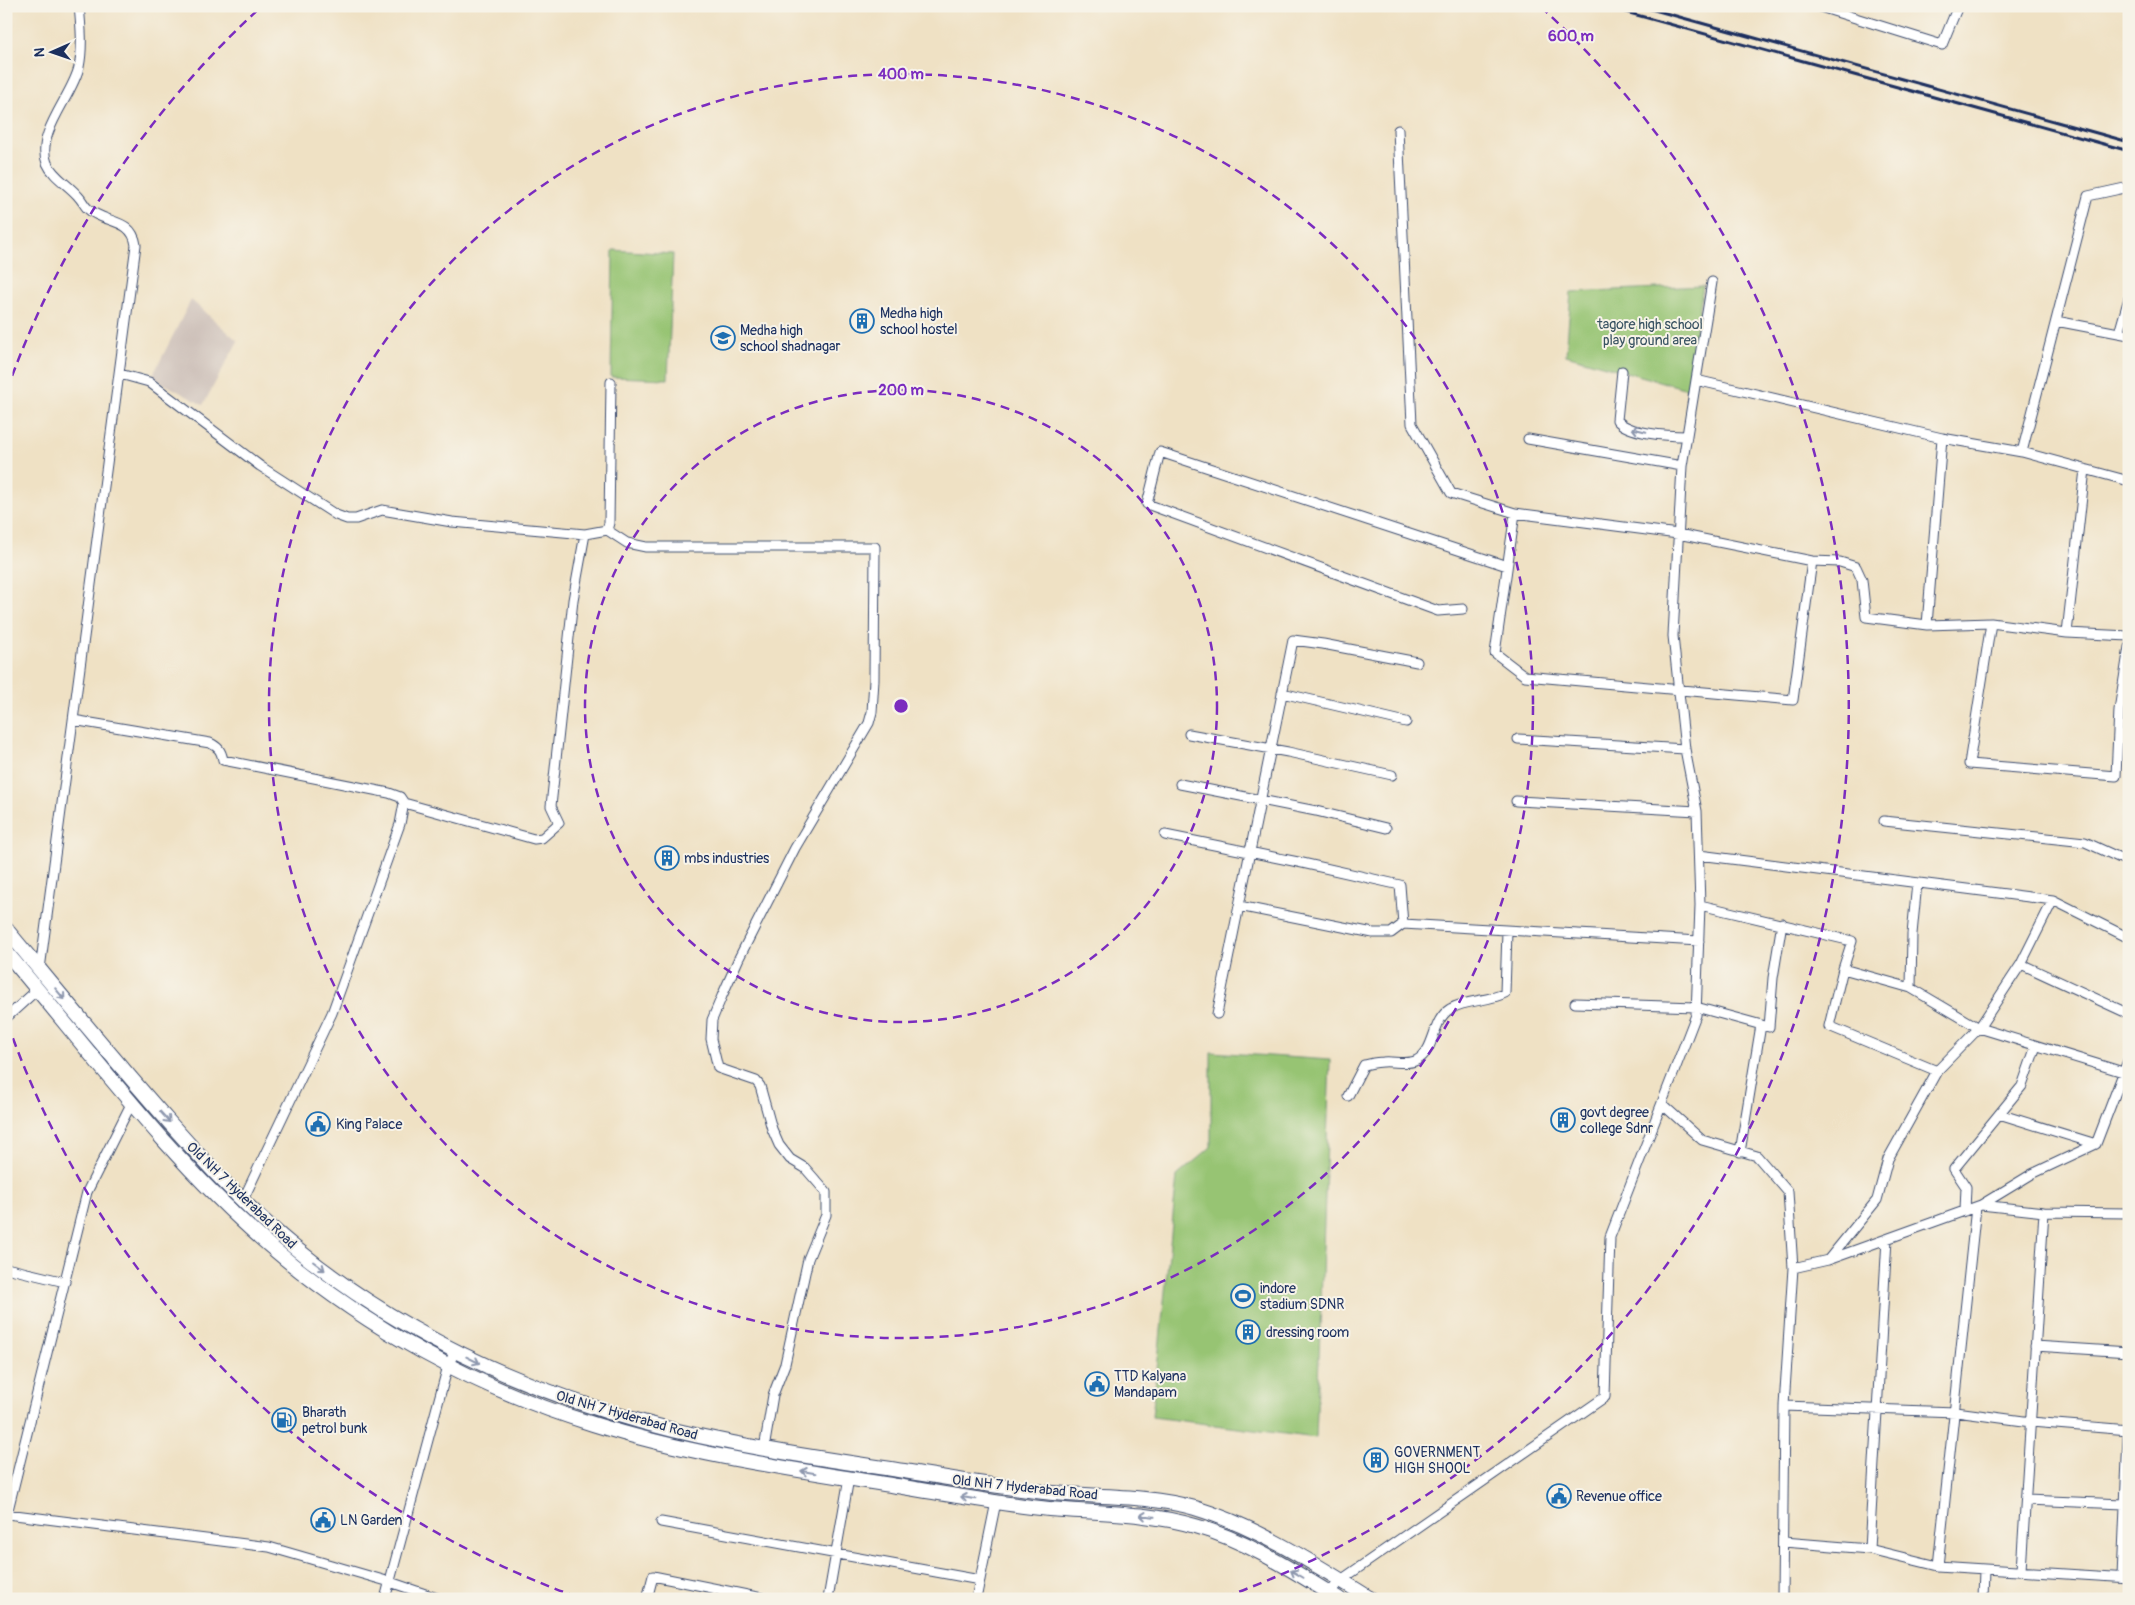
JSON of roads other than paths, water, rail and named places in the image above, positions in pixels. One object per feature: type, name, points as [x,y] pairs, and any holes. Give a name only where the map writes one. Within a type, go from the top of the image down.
[{"type":"main road","name":"Old NH 7 Hyderabad Road","points":[[6,929],[139,1088],[242,1200],[295,1248],[347,1287],[455,1351],[495,1371],[600,1410],[650,1424],[764,1449],[1024,1490],[1146,1498],[1173,1503],[1209,1513],[1269,1538],[1371,1599]]},
{"type":"main road","name":"Old NH 7 Hyderabad Road","points":[[6,952],[132,1102],[214,1193],[269,1245],[341,1300],[387,1331],[448,1366],[508,1393],[590,1424],[696,1451],[996,1502],[1161,1517],[1198,1526],[1240,1543],[1331,1597]]},
{"type":"street","points":[[40,969],[136,245],[134,237],[118,221],[99,216],[88,209],[79,197],[54,174],[47,162],[46,149],[50,130],[79,68],[81,46],[79,6]]},
{"type":"street","points":[[1817,6],[1942,45],[1958,6]]},
{"type":"street","points":[[1398,130],[1412,424],[1451,493],[1514,513],[1678,534],[1812,561],[1840,562],[1856,567],[1862,580],[1866,617],[1927,625],[1991,623],[2067,633],[2129,636]]},
{"type":"street","points":[[2022,452],[2088,196],[2129,187]]},
{"type":"street","points":[[1331,1597],[1342,1580],[1605,1397],[1610,1237],[1696,1015],[1700,905],[1697,811],[1685,748],[1673,636],[1682,466],[1712,282]]},
{"type":"street","points":[[2119,333],[2129,298]]},
{"type":"street","points":[[2056,320],[2129,335]]},
{"type":"street","points":[[1622,371],[1617,420],[1621,425],[1655,434],[1687,436]]},
{"type":"street","points":[[120,374],[149,382],[260,466],[336,516],[347,519],[356,519],[382,510],[452,522],[585,534],[607,530],[627,543],[646,547],[875,547],[874,680],[872,712],[869,723],[795,848],[739,958],[712,1020],[712,1052],[718,1068],[756,1081],[760,1086],[772,1129],[779,1145],[790,1159],[805,1168],[826,1192],[826,1215],[808,1259],[785,1364],[774,1395],[764,1449]]},
{"type":"street","points":[[1696,380],[1942,438],[2022,452],[2129,481]]},
{"type":"street","points":[[607,530],[609,523],[611,382]]},
{"type":"street","points":[[1927,625],[1942,438]]},
{"type":"street","points":[[1528,440],[1682,466]]},
{"type":"street","points":[[1463,609],[1438,611],[1147,504],[1160,452],[1507,566]]},
{"type":"street","points":[[2067,633],[2085,469]]},
{"type":"street","points":[[1514,513],[1495,653],[1525,676],[1793,700],[1812,561]]},
{"type":"street","points":[[73,720],[210,743],[218,747],[223,760],[389,793],[400,797],[404,803],[534,839],[542,838],[559,823],[551,806],[573,600],[585,534]]},
{"type":"street","points":[[1991,623],[1969,764],[2116,776],[2119,710],[2129,647]]},
{"type":"street","points":[[1217,1014],[1294,640],[1417,662]]},
{"type":"street","points":[[1282,693],[1406,722]]},
{"type":"street","points":[[2119,710],[2129,712]]},
{"type":"street","points":[[1189,734],[1271,749],[1392,775]]},
{"type":"street","points":[[1518,739],[1685,748]]},
{"type":"street","points":[[1180,784],[1386,828]]},
{"type":"street","points":[[1516,801],[1697,811]]},
{"type":"street","points":[[242,1200],[332,1012],[400,824],[404,803]]},
{"type":"street","points":[[1884,821],[2086,842],[2129,862]]},
{"type":"street","points":[[1165,835],[1400,885],[1404,924]]},
{"type":"street","points":[[1699,855],[2052,900],[2129,938]]},
{"type":"street","points":[[1911,988],[1912,934],[1917,883]]},
{"type":"street","points":[[1828,1260],[1877,1200],[1888,1159],[1936,1071],[1979,1028],[2021,964],[2052,900]]},
{"type":"street","points":[[1700,905],[1852,941],[1829,1026],[1936,1071]]},
{"type":"street","points":[[1239,906],[1373,933],[1391,932],[1404,924],[1698,941]]},
{"type":"street","points":[[1575,1003],[1696,1007],[1769,1027],[1773,978],[1782,923]]},
{"type":"street","points":[[1348,1096],[1364,1065],[1382,1062],[1416,1061],[1426,1053],[1437,1024],[1449,1009],[1474,1001],[1498,997],[1505,993],[1507,931]]},
{"type":"street","points":[[2021,964],[2129,1014]]},
{"type":"street","points":[[1843,969],[1911,988],[1979,1028],[2123,1072]]},
{"type":"street","points":[[6,1018],[38,989]]},
{"type":"street","points":[[1740,1152],[1762,1025]]},
{"type":"street","points":[[1965,1211],[1966,1187],[1954,1169],[2022,1086],[2036,1046]]},
{"type":"street","points":[[1793,1268],[1828,1260],[1978,1206],[2032,1174],[2096,1144],[2129,1058]]},
{"type":"street","points":[[132,1102],[87,1192],[7,1514],[269,1547],[390,1582],[440,1599]]},
{"type":"street","points":[[1662,1104],[1702,1140],[1758,1156],[1788,1192],[1793,1268],[1784,1406],[1782,1599]]},
{"type":"street","points":[[2000,1114],[2096,1144]]},
{"type":"street","points":[[1978,1206],[2044,1212],[2129,1213]]},
{"type":"street","points":[[1938,1566],[1978,1206]]},
{"type":"street","points":[[2021,1570],[2044,1212]]},
{"type":"street","points":[[1869,1549],[1887,1239]]},
{"type":"street","points":[[6,1268],[65,1282]]},
{"type":"street","points":[[2035,1346],[2129,1352]]},
{"type":"street","points":[[385,1599],[448,1366],[455,1351]]},
{"type":"street","points":[[1784,1406],[1956,1412],[2031,1422],[2128,1430]]},
{"type":"street","points":[[1784,1542],[1869,1549],[1938,1566],[2125,1577],[2124,1504],[2129,1412]]},
{"type":"street","points":[[828,1599],[849,1478]]},
{"type":"street","points":[[2026,1500],[2124,1504]]},
{"type":"street","points":[[976,1599],[996,1502]]},
{"type":"street","points":[[661,1522],[980,1580]]},
{"type":"street","points":[[1983,1599],[1984,1570]]},
{"type":"street","points":[[647,1599],[653,1576],[767,1599]]},
{"type":"railway","points":[[1604,6],[2129,151]]},
{"type":"railway","points":[[1640,6],[2129,142]]},
{"type":"place","name":"Medha high school hostel","points":[[862,321]]},
{"type":"place","name":"Medha high school shadnagar","points":[[723,338]]},
{"type":"place","name":"mbs industries","points":[[667,858]]},
{"type":"place","name":"govt degree college Sdnr","points":[[1563,1120]]},
{"type":"place","name":"King Palace","points":[[318,1124]]},
{"type":"place","name":"indore stadium SDNR","points":[[1243,1296]]},
{"type":"place","name":"dressing room","points":[[1248,1332]]},
{"type":"place","name":"TTD Kalyana Mandapam","points":[[1097,1384]]},
{"type":"place","name":"Bharath petrol bunk","points":[[284,1420]]},
{"type":"place","name":"GOVERNMENT HIGH SHOOL","points":[[1376,1460]]},
{"type":"place","name":"Revenue office","points":[[1559,1496]]},
{"type":"place","name":"LN Garden","points":[[323,1520]]},
{"type":"park label","name":"tagore high school play ground area","points":[[1650,332]]}]
